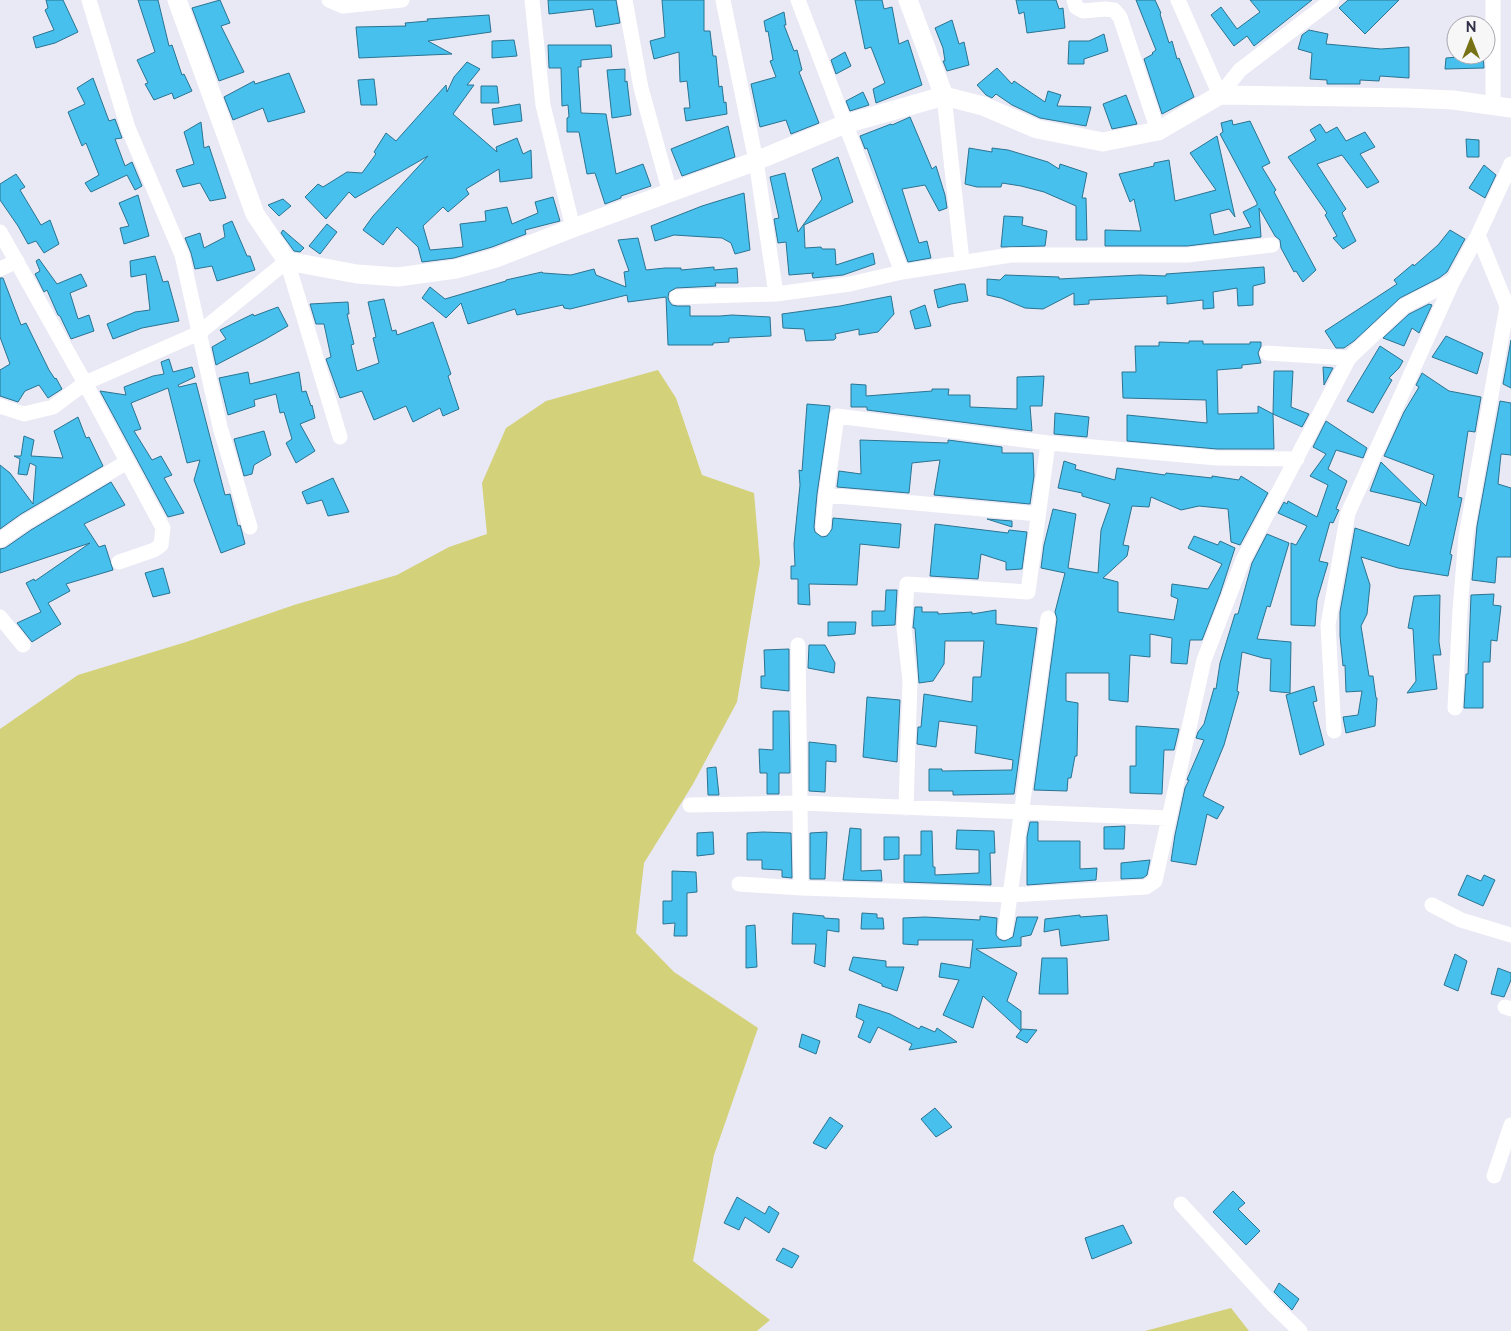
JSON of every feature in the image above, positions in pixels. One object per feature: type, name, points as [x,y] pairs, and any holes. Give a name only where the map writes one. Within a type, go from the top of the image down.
[{"type":"main road","points":[[177,0],[255,214],[287,261],[357,274],[398,277],[456,269],[496,258],[756,161],[845,124],[944,96],[983,106],[1037,129],[1103,142],[1158,131],[1220,95],[1408,98],[1453,100],[1502,106]]},
{"type":"main road","points":[[908,0],[944,96]]},
{"type":"street","points":[[88,0],[128,128],[182,255],[220,427],[250,527]]},
{"type":"street","points":[[338,2],[402,0]]},
{"type":"street","points":[[532,0],[543,105],[573,228]]},
{"type":"street","points":[[625,0],[641,88],[670,193]]},
{"type":"street","points":[[723,0],[756,161],[776,294]]},
{"type":"street","points":[[798,0],[902,272]]},
{"type":"street","points":[[1074,0],[1076,7],[1083,12],[1105,9],[1114,10],[1120,17],[1158,131]]},
{"type":"street","points":[[1178,0],[1220,95],[1240,70],[1332,0]]},
{"type":"street","points":[[1493,0],[1502,106]]},
{"type":"street","points":[[944,96],[962,261]]},
{"type":"street","points":[[1334,730],[1328,624],[1348,513],[1453,281],[1478,235],[1511,164]]},
{"type":"street","points":[[0,232],[85,383],[163,528],[161,545],[154,550],[119,562]]},
{"type":"street","points":[[1455,708],[1466,536],[1509,307],[1478,235]]},
{"type":"street","points":[[678,297],[776,294],[850,284],[962,261],[1011,255],[1188,255],[1272,245]]},
{"type":"street","points":[[0,269],[17,261]]},
{"type":"street","points":[[0,406],[24,414],[53,407],[85,383],[199,333],[287,261],[340,437]]},
{"type":"street","points":[[739,884],[1010,895],[1146,887],[1152,884],[1155,881],[1204,660],[1243,560],[1349,358],[1404,306],[1453,281]]},
{"type":"street","points":[[1267,352],[1349,358]]},
{"type":"street","points":[[823,528],[837,416],[1048,443],[1217,458],[1297,459]]},
{"type":"street","points":[[906,808],[910,681],[904,628],[907,584],[1028,592],[1048,443]]},
{"type":"street","points":[[0,540],[26,522],[127,462]]},
{"type":"street","points":[[826,496],[1038,514]]},
{"type":"street","points":[[0,617],[23,645]]},
{"type":"street","points":[[1005,932],[1048,618]]},
{"type":"street","points":[[798,645],[801,888]]},
{"type":"street","points":[[690,805],[800,803],[1169,818]]},
{"type":"street","points":[[1432,905],[1461,920],[1511,935]]},
{"type":"street","points":[[1494,1176],[1511,1125]]},
{"type":"street","points":[[1181,1204],[1273,1305],[1300,1331]]},
{"type":"shaded area","points":[[658,370],[676,398],[702,475],[754,493],[760,563],[737,702],[693,784],[644,863],[636,933],[674,972],[758,1028],[714,1155],[693,1261],[770,1320],[757,1331],[0,1331],[0,729],[78,675],[186,642],[294,605],[397,575],[449,547],[487,534],[482,483],[506,428],[546,401]]},
{"type":"shaded area","points":[[1231,1308],[1249,1331],[1145,1331]]},
{"type":"building","points":[[46,0],[63,0],[78,32],[55,43],[36,48],[33,37],[54,30],[45,10],[48,8]]},
{"type":"building","points":[[138,0],[158,0],[169,46],[172,45],[182,75],[184,74],[192,91],[174,99],[172,93],[154,100],[145,84],[148,83],[137,60],[155,52]]},
{"type":"building","points":[[220,0],[230,23],[221,26],[244,72],[219,81],[192,8]]},
{"type":"building","points":[[548,0],[616,0],[620,23],[596,27],[593,9],[549,14]]},
{"type":"building","points":[[662,0],[704,0],[704,31],[710,31],[713,56],[716,56],[719,87],[722,86],[727,114],[686,121],[684,108],[690,108],[687,81],[680,82],[679,52],[654,59],[650,41],[665,37]]},
{"type":"building","points":[[855,0],[882,0],[884,9],[892,7],[899,44],[908,40],[922,85],[876,103],[873,89],[885,83],[871,47],[865,49]]},
{"type":"building","points":[[1016,0],[1056,0],[1059,9],[1063,8],[1065,28],[1027,33],[1024,12],[1019,14]]},
{"type":"building","points":[[1136,0],[1155,0],[1161,13],[1169,43],[1172,41],[1177,59],[1179,58],[1194,97],[1162,114],[1144,59],[1156,50]]},
{"type":"building","points":[[1250,0],[1312,0],[1254,46],[1247,36],[1234,46],[1211,15],[1221,7],[1237,29],[1260,12]]},
{"type":"building","points":[[1348,0],[1399,0],[1365,34],[1339,8]]},
{"type":"building","points":[[784,12],[786,25],[784,25],[794,51],[797,50],[802,70],[799,72],[819,123],[791,134],[786,120],[760,127],[751,84],[776,77],[770,61],[773,60],[768,31],[766,32],[764,21]]},
{"type":"building","points":[[489,15],[491,32],[428,41],[452,54],[359,58],[356,27],[406,26],[405,23],[428,21],[427,19]]},
{"type":"building","points":[[952,20],[959,44],[964,42],[969,65],[947,71],[943,61],[945,61],[943,48],[935,28]]},
{"type":"building","points":[[1309,30],[1328,34],[1326,44],[1381,49],[1409,47],[1409,78],[1380,76],[1379,81],[1360,80],[1360,84],[1327,84],[1327,80],[1310,79],[1312,53],[1298,49],[1302,35]]},
{"type":"building","points":[[1104,34],[1108,51],[1084,59],[1084,64],[1068,64],[1069,41],[1089,41]]},
{"type":"building","points":[[514,40],[517,56],[492,58],[492,41]]},
{"type":"building","points":[[548,45],[611,45],[612,57],[581,60],[581,67],[578,67],[581,113],[606,114],[616,174],[643,164],[651,186],[621,196],[621,198],[605,204],[595,173],[587,174],[579,132],[567,132],[568,105],[562,106],[561,68],[549,68]]},
{"type":"building","points":[[845,52],[851,66],[836,74],[831,60]]},
{"type":"building","points":[[1446,58],[1446,65],[1484,65],[1484,68],[1445,69]]},
{"type":"building","points":[[467,62],[480,69],[467,85],[474,85],[453,114],[497,152],[496,147],[517,138],[523,154],[531,150],[532,178],[500,182],[499,169],[466,189],[469,194],[448,212],[443,207],[423,226],[430,250],[463,247],[460,224],[486,221],[485,211],[507,207],[512,224],[538,213],[535,202],[553,197],[560,221],[525,230],[526,234],[492,247],[454,258],[422,262],[418,247],[397,227],[383,245],[363,230],[373,216],[428,156],[355,198],[349,192],[326,219],[305,197],[318,184],[323,187],[347,172],[362,173],[376,154],[374,152],[386,133],[396,141],[446,85],[447,92],[454,77]]},
{"type":"building","points":[[997,68],[1012,84],[1014,81],[1045,102],[1048,91],[1061,95],[1057,106],[1091,107],[1086,126],[1040,118],[1012,105],[996,94],[992,98],[986,95],[977,85]]},
{"type":"building","points":[[625,69],[625,82],[627,81],[631,115],[612,118],[607,70]]},
{"type":"building","points":[[289,73],[305,112],[268,122],[263,108],[233,120],[224,97],[254,81],[255,84]]},
{"type":"building","points":[[93,78],[109,121],[115,119],[122,138],[115,139],[125,166],[132,162],[142,186],[135,190],[127,175],[91,192],[85,183],[99,175],[86,143],[82,146],[68,112],[85,104],[77,88]]},
{"type":"building","points":[[374,79],[377,105],[361,105],[358,80]]},
{"type":"building","points":[[481,86],[497,86],[499,103],[481,103]]},
{"type":"building","points":[[863,92],[869,105],[850,111],[846,101]]},
{"type":"building","points":[[1126,95],[1137,124],[1112,129],[1103,104]]},
{"type":"building","points":[[520,104],[522,121],[494,125],[492,109]]},
{"type":"building","points":[[910,117],[932,169],[936,166],[947,208],[939,211],[925,185],[902,189],[919,243],[927,241],[931,258],[908,262],[867,148],[865,149],[860,136]]},
{"type":"building","points":[[1232,120],[1233,125],[1250,121],[1270,163],[1262,167],[1276,190],[1274,192],[1316,270],[1303,282],[1296,271],[1294,272],[1281,248],[1280,240],[1275,236],[1259,208],[1261,237],[1187,246],[1105,246],[1105,230],[1141,231],[1134,199],[1130,202],[1119,174],[1154,166],[1154,163],[1169,160],[1175,201],[1216,190],[1190,153],[1217,136],[1235,217],[1229,209],[1210,214],[1214,235],[1251,227],[1243,212],[1257,205],[1257,203],[1220,134],[1223,132],[1221,123]]},
{"type":"building","points":[[201,122],[204,148],[209,146],[226,198],[210,201],[200,183],[183,187],[176,170],[194,164],[184,132]]},
{"type":"building","points":[[1320,124],[1326,133],[1337,127],[1346,141],[1365,132],[1375,147],[1360,154],[1379,182],[1367,188],[1342,155],[1317,164],[1346,209],[1342,213],[1356,241],[1343,249],[1333,238],[1337,236],[1325,215],[1327,213],[1288,157],[1316,140],[1310,130]]},
{"type":"building","points":[[728,126],[735,157],[682,176],[671,149]]},
{"type":"building","points":[[1466,139],[1479,140],[1479,157],[1467,157]]},
{"type":"building","points":[[969,148],[992,152],[992,148],[1008,150],[1048,162],[1059,169],[1060,164],[1087,173],[1082,198],[1086,198],[1087,240],[1076,240],[1076,206],[1044,192],[1021,186],[1002,183],[1001,187],[977,187],[965,184]]},
{"type":"building","points":[[838,157],[853,202],[804,225],[805,248],[821,247],[822,249],[835,249],[836,265],[873,253],[875,264],[843,275],[813,278],[812,274],[814,273],[789,275],[786,242],[778,243],[774,219],[779,218],[770,177],[785,173],[798,232],[822,199],[812,169]]},
{"type":"building","points":[[1484,165],[1496,175],[1485,198],[1469,188]]},
{"type":"building","points":[[16,174],[25,187],[20,190],[41,225],[50,220],[59,244],[44,253],[36,241],[28,244],[0,200],[0,184]]},
{"type":"building","points":[[744,193],[750,250],[735,254],[731,243],[722,238],[674,235],[655,241],[651,226],[702,206]]},
{"type":"building","points":[[138,195],[149,236],[124,244],[120,228],[129,226],[119,203]]},
{"type":"building","points":[[283,199],[291,206],[279,216],[268,205]]},
{"type":"building","points":[[1004,216],[1023,217],[1022,225],[1047,231],[1045,246],[1001,247]]},
{"type":"building","points":[[232,221],[255,270],[217,281],[212,266],[195,269],[185,238],[200,233],[204,248],[225,237],[223,225]]},
{"type":"building","points":[[327,224],[337,232],[320,254],[309,246]]},
{"type":"building","points":[[283,230],[304,248],[300,252],[294,251],[281,233]]},
{"type":"building","points":[[1450,230],[1465,239],[1447,272],[1400,298],[1354,341],[1344,348],[1336,348],[1325,331],[1397,284],[1394,280],[1438,245]]},
{"type":"building","points":[[638,238],[646,270],[665,268],[681,268],[681,270],[714,267],[714,270],[737,268],[738,283],[715,283],[716,286],[676,288],[669,292],[669,301],[672,305],[690,306],[690,316],[732,315],[770,317],[771,336],[729,338],[729,342],[713,343],[713,345],[668,345],[666,297],[628,302],[627,295],[570,309],[564,308],[563,305],[517,315],[515,309],[468,324],[461,303],[446,318],[422,298],[430,287],[445,299],[506,280],[542,272],[571,275],[594,269],[596,275],[626,287],[624,272],[629,271],[618,240]]},
{"type":"building","points":[[155,256],[163,282],[168,281],[179,321],[142,328],[113,339],[107,324],[135,312],[150,310],[146,274],[131,277],[130,261]]},
{"type":"building","points":[[39,259],[57,284],[81,274],[87,286],[70,293],[78,319],[89,315],[94,331],[71,339],[47,290],[44,292],[35,274],[40,271],[36,261]]},
{"type":"building","points":[[1264,267],[1265,283],[1253,286],[1253,305],[1238,306],[1237,288],[1213,292],[1214,308],[1203,309],[1203,300],[1167,304],[1167,296],[1089,300],[1089,304],[1074,305],[1074,293],[1043,309],[1025,308],[1001,298],[987,295],[987,279],[1000,280],[1005,275],[1059,277],[1059,279],[1140,275],[1166,276],[1166,274]]},
{"type":"building","points":[[0,278],[3,278],[21,325],[26,323],[49,370],[62,389],[48,398],[39,385],[25,391],[18,402],[0,396],[0,370],[10,364],[0,337]]},
{"type":"building","points":[[965,284],[968,301],[938,308],[934,290]]},
{"type":"building","points":[[891,296],[894,314],[878,332],[859,335],[859,329],[835,334],[836,338],[834,340],[806,341],[804,329],[783,328],[782,314],[840,306]]},
{"type":"building","points":[[384,299],[392,331],[396,330],[397,335],[433,322],[451,374],[448,376],[459,409],[443,416],[440,408],[413,422],[406,406],[374,420],[362,391],[340,398],[326,359],[331,357],[324,324],[316,324],[310,304],[348,302],[349,314],[347,314],[354,344],[351,345],[357,371],[379,363],[373,338],[376,337],[368,302]]},
{"type":"building","points":[[1429,304],[1432,305],[1419,333],[1412,328],[1404,346],[1383,338],[1409,314]]},
{"type":"building","points":[[925,305],[931,326],[915,329],[910,311]]},
{"type":"building","points":[[278,307],[288,326],[216,365],[212,347],[226,339],[220,330],[253,314],[254,316]]},
{"type":"building","points":[[1446,336],[1483,353],[1477,374],[1432,357]]},
{"type":"building","points":[[1511,340],[1511,388],[1503,384]]},
{"type":"building","points":[[1189,341],[1203,341],[1203,344],[1250,344],[1250,342],[1261,342],[1258,353],[1261,363],[1242,365],[1242,368],[1217,370],[1218,414],[1258,413],[1258,406],[1273,414],[1274,449],[1217,449],[1127,441],[1127,415],[1207,423],[1206,400],[1123,398],[1122,372],[1136,372],[1135,346],[1159,346],[1159,342],[1189,343]]},
{"type":"building","points":[[1380,346],[1403,361],[1389,378],[1392,380],[1373,413],[1347,401]]},
{"type":"building","points":[[169,359],[173,372],[192,367],[195,377],[178,385],[179,387],[196,383],[225,495],[230,494],[238,526],[240,525],[242,532],[245,544],[221,553],[194,480],[200,460],[187,463],[168,388],[131,403],[141,429],[134,431],[152,460],[161,456],[172,475],[164,478],[184,513],[168,517],[100,391],[126,395],[124,387],[164,374],[161,362]]},
{"type":"building","points":[[1323,367],[1333,368],[1324,385]]},
{"type":"building","points":[[1274,371],[1293,371],[1291,407],[1309,414],[1302,427],[1273,414]]},
{"type":"building","points":[[248,372],[250,384],[299,372],[302,392],[306,391],[315,418],[300,424],[315,451],[296,463],[286,443],[292,439],[284,412],[280,413],[276,394],[254,400],[255,406],[228,415],[219,378]]},
{"type":"building","points":[[1422,373],[1449,391],[1481,397],[1475,432],[1468,431],[1458,497],[1462,498],[1450,554],[1452,555],[1448,576],[1398,568],[1361,557],[1370,585],[1367,614],[1361,626],[1369,676],[1373,676],[1377,698],[1375,726],[1346,733],[1343,717],[1358,715],[1362,691],[1346,692],[1345,665],[1343,666],[1340,636],[1340,612],[1355,528],[1409,546],[1421,503],[1370,491],[1381,462],[1426,506],[1434,475],[1384,456],[1404,412],[1419,387],[1416,385]]},
{"type":"building","points":[[1044,376],[1042,406],[1030,406],[1032,431],[867,410],[867,407],[851,407],[851,384],[866,385],[866,396],[949,389],[948,395],[970,395],[970,407],[1017,409],[1017,377]]},
{"type":"building","points":[[1500,401],[1511,403],[1511,455],[1501,454],[1498,484],[1511,488],[1511,557],[1497,557],[1495,583],[1472,580],[1477,526]]},
{"type":"building","points":[[807,404],[830,406],[817,494],[815,532],[822,537],[827,536],[832,529],[833,518],[901,524],[899,548],[860,544],[857,585],[809,584],[810,605],[798,604],[798,579],[791,579],[791,566],[795,566],[794,544],[800,485],[799,470],[802,471]]},
{"type":"building","points":[[1055,413],[1089,417],[1087,437],[1054,434]]},
{"type":"building","points":[[78,417],[86,438],[89,437],[103,466],[21,514],[0,529],[0,465],[10,473],[33,504],[36,466],[30,463],[27,475],[18,474],[20,459],[14,456],[21,456],[24,436],[34,440],[31,456],[63,458],[54,431]]},
{"type":"building","points":[[1326,421],[1367,448],[1363,458],[1336,450],[1328,469],[1347,481],[1336,509],[1339,510],[1333,523],[1330,522],[1319,561],[1328,563],[1317,600],[1315,626],[1291,625],[1291,543],[1296,545],[1307,526],[1278,513],[1284,502],[1287,504],[1288,501],[1317,517],[1328,485],[1310,476],[1326,454],[1313,447]]},
{"type":"building","points":[[264,431],[271,455],[254,465],[252,474],[244,476],[234,439]]},
{"type":"building","points":[[860,440],[948,443],[948,440],[1002,447],[1002,453],[1033,453],[1034,476],[1030,504],[934,495],[940,460],[912,463],[909,493],[837,487],[839,471],[861,474]]},
{"type":"building","points":[[1064,461],[1076,465],[1075,469],[1115,480],[1117,468],[1165,475],[1166,473],[1212,478],[1212,476],[1239,480],[1241,476],[1268,493],[1240,545],[1231,542],[1228,509],[1199,506],[1181,510],[1151,497],[1149,507],[1132,506],[1123,545],[1129,546],[1127,556],[1103,578],[1118,582],[1118,612],[1174,620],[1178,599],[1171,596],[1172,584],[1208,589],[1222,564],[1188,548],[1194,536],[1218,545],[1220,541],[1235,548],[1220,594],[1202,640],[1190,640],[1187,664],[1171,663],[1172,638],[1150,634],[1150,657],[1130,655],[1128,702],[1109,700],[1109,673],[1066,673],[1066,701],[1078,703],[1077,756],[1075,756],[1071,778],[1068,778],[1067,791],[1034,790],[1057,619],[1055,612],[1065,573],[1041,568],[1044,545],[1053,509],[1076,514],[1068,568],[1098,573],[1101,530],[1110,504],[1082,496],[1082,493],[1058,488]]},
{"type":"building","points":[[333,478],[349,512],[328,516],[322,500],[307,504],[302,492]]},
{"type":"building","points":[[111,482],[125,505],[84,524],[99,547],[105,545],[113,570],[66,584],[70,591],[48,603],[61,624],[32,642],[17,623],[41,612],[26,583],[34,579],[35,581],[90,543],[0,573],[0,549],[5,548],[31,530]]},
{"type":"building","points":[[987,519],[1012,521],[1012,527]]},
{"type":"building","points":[[935,524],[1008,533],[1009,530],[1027,532],[1022,569],[1006,570],[1006,562],[981,554],[978,579],[930,576]]},
{"type":"building","points":[[1267,534],[1289,543],[1270,607],[1267,606],[1257,639],[1291,642],[1290,693],[1270,691],[1271,659],[1242,652],[1237,691],[1239,692],[1224,745],[1203,796],[1224,807],[1217,819],[1207,814],[1196,865],[1171,861],[1185,788],[1189,780],[1187,780],[1204,740],[1196,738],[1204,724],[1214,688],[1216,689],[1220,663],[1235,614],[1238,614],[1252,563]]},
{"type":"building","points":[[163,568],[170,593],[153,597],[145,573]]},
{"type":"building","points":[[886,590],[897,590],[895,625],[872,626],[872,611],[885,611]]},
{"type":"building","points":[[1494,594],[1493,605],[1501,606],[1497,641],[1491,640],[1490,662],[1483,662],[1483,708],[1464,708],[1466,674],[1468,674],[1471,595]]},
{"type":"building","points":[[1440,595],[1439,642],[1441,655],[1433,655],[1437,689],[1407,693],[1416,681],[1413,629],[1408,628],[1414,596]]},
{"type":"building","points":[[915,607],[922,607],[922,612],[938,612],[938,614],[972,612],[972,614],[996,610],[996,624],[1037,628],[1014,794],[953,795],[953,791],[929,791],[929,769],[942,769],[942,771],[1012,770],[1013,760],[975,753],[977,726],[939,721],[936,747],[917,744],[918,727],[921,727],[924,694],[972,702],[973,677],[981,677],[984,641],[945,641],[944,664],[933,681],[919,683],[915,628],[913,628]]},
{"type":"building","points":[[828,622],[856,622],[855,634],[828,636]]},
{"type":"building","points":[[809,645],[825,645],[835,663],[834,673],[808,668]]},
{"type":"building","points":[[789,649],[789,691],[761,688],[761,676],[765,676],[764,650]]},
{"type":"building","points":[[1314,686],[1317,701],[1313,702],[1324,745],[1300,755],[1286,695]]},
{"type":"building","points":[[867,697],[900,700],[897,762],[863,757]]},
{"type":"building","points":[[773,711],[789,711],[790,773],[779,773],[779,794],[767,794],[767,773],[760,773],[759,749],[773,750]]},
{"type":"building","points":[[1136,726],[1179,729],[1174,750],[1164,750],[1162,794],[1130,793],[1130,766],[1136,766]]},
{"type":"building","points":[[809,742],[836,745],[836,762],[826,761],[825,792],[809,791]]},
{"type":"building","points":[[716,767],[719,795],[708,795],[707,768]]},
{"type":"building","points":[[1030,822],[1038,822],[1038,841],[1080,841],[1080,869],[1097,868],[1096,880],[1027,885],[1027,837]]},
{"type":"building","points":[[1125,826],[1124,849],[1104,849],[1104,827]]},
{"type":"building","points":[[850,828],[861,829],[861,871],[881,870],[882,881],[843,880]]},
{"type":"building","points":[[957,830],[994,831],[995,853],[990,853],[991,885],[904,882],[904,855],[921,855],[921,831],[932,831],[935,875],[979,873],[979,850],[956,849]]},
{"type":"building","points":[[713,832],[714,854],[697,856],[697,833]]},
{"type":"building","points":[[827,832],[825,879],[810,879],[810,833]]},
{"type":"building","points":[[747,833],[791,833],[792,878],[782,877],[782,870],[762,869],[762,860],[747,860]]},
{"type":"building","points":[[884,837],[899,837],[899,859],[884,860]]},
{"type":"building","points":[[1150,860],[1147,875],[1143,878],[1121,879],[1121,863]]},
{"type":"building","points":[[672,871],[696,872],[697,892],[687,893],[687,936],[674,936],[675,923],[663,924],[663,901],[672,901]]},
{"type":"building","points":[[1467,875],[1481,881],[1484,875],[1495,880],[1483,906],[1458,895]]},
{"type":"building","points":[[793,913],[839,919],[839,932],[827,930],[825,967],[814,963],[816,944],[792,944]]},
{"type":"building","points":[[862,913],[877,914],[877,918],[883,918],[884,929],[861,929]]},
{"type":"building","points":[[1080,915],[1080,917],[1107,915],[1109,940],[1061,946],[1059,929],[1044,932],[1045,919]]},
{"type":"building","points":[[980,916],[997,918],[996,935],[1004,941],[1013,937],[1017,917],[1038,917],[1031,935],[1021,937],[1021,946],[976,949],[1017,973],[1007,1001],[1021,1011],[1021,1031],[983,996],[973,1028],[943,1015],[959,980],[939,977],[941,963],[970,968],[973,940],[918,940],[918,945],[903,944],[903,918],[925,917],[980,920]]},
{"type":"building","points":[[755,925],[757,967],[746,968],[746,926]]},
{"type":"building","points":[[1455,954],[1467,961],[1458,991],[1444,985]]},
{"type":"building","points":[[853,957],[886,961],[886,967],[904,967],[897,991],[849,970]]},
{"type":"building","points":[[1042,958],[1067,958],[1068,994],[1039,994]]},
{"type":"building","points":[[1498,968],[1511,973],[1511,980],[1504,997],[1491,994]]},
{"type":"building","points":[[859,1004],[890,1014],[919,1029],[921,1026],[935,1032],[937,1028],[957,1042],[909,1050],[912,1044],[878,1027],[870,1043],[858,1037],[864,1021],[856,1017]]},
{"type":"building","points":[[1022,1029],[1037,1030],[1027,1043],[1016,1037]]},
{"type":"building","points":[[802,1034],[820,1041],[816,1054],[799,1047]]},
{"type":"building","points":[[935,1108],[952,1127],[936,1137],[921,1119]]},
{"type":"building","points":[[830,1117],[843,1126],[826,1149],[813,1143]]},
{"type":"building","points":[[1233,1191],[1245,1203],[1238,1209],[1260,1231],[1246,1245],[1213,1212]]},
{"type":"building","points":[[737,1197],[765,1214],[769,1206],[779,1213],[769,1233],[745,1217],[739,1230],[724,1223]]},
{"type":"building","points":[[1123,1225],[1132,1243],[1092,1259],[1085,1238]]},
{"type":"building","points":[[783,1248],[799,1256],[792,1268],[776,1260]]},
{"type":"building","points":[[1279,1283],[1299,1299],[1292,1310],[1274,1292]]}]
